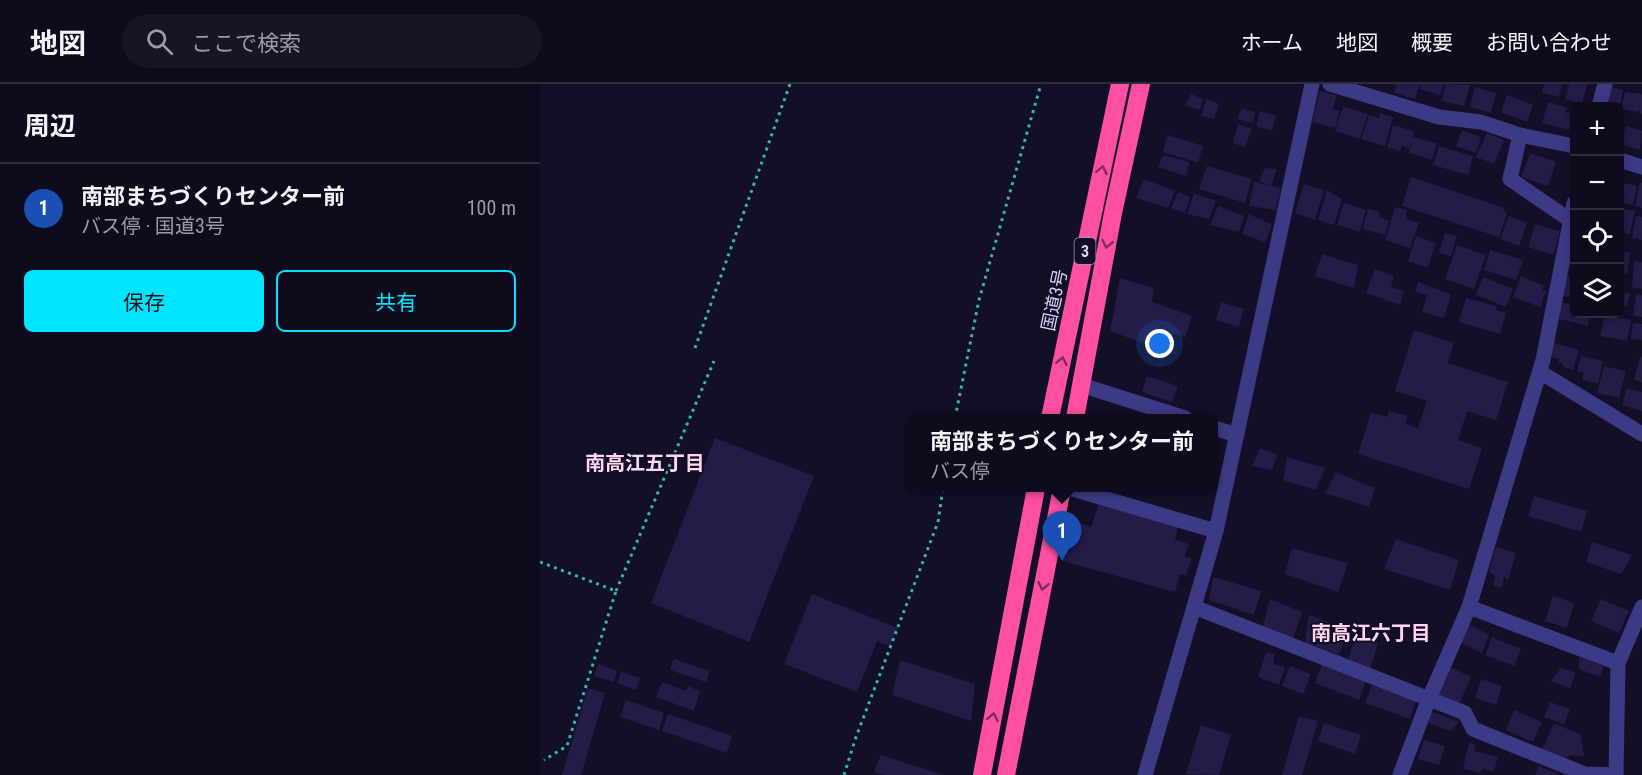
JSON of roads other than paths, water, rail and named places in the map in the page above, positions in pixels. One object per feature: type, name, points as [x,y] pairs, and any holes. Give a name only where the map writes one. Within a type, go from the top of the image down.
[{"type":"highway","name":"国道3号","points":[[1051,414],[1120,84]]},
{"type":"highway","name":"3","points":[[1076,414],[1113,213],[1142,84]]},
{"type":"highway","points":[[982,775],[1035,492]]},
{"type":"highway","points":[[1006,775],[1061,492]]},
{"type":"street","points":[[1145,775],[1216,531],[1312,84]]},
{"type":"street","points":[[1330,84],[1439,117],[1481,122],[1520,135],[1570,145]]},
{"type":"street","points":[[1600,102],[1605,84]]},
{"type":"street","points":[[1400,775],[1428,701],[1470,608],[1540,372],[1570,220],[1510,179],[1520,135]]},
{"type":"street","points":[[1624,161],[1642,167]]},
{"type":"street","points":[[1540,372],[1642,434]]},
{"type":"street","points":[[1081,385],[1172,414]]},
{"type":"street","points":[[1218,429],[1237,435]]},
{"type":"street","points":[[1083,492],[1216,531]]},
{"type":"street","points":[[1194,608],[1428,701],[1465,713],[1473,729],[1585,774],[1616,775],[1618,663],[1642,607]]},
{"type":"street","points":[[1470,608],[1618,663]]},
{"type":"place","name":"南部まちづくりセンター前","points":[[1062,561]]},
{"type":"district","name":"南高江五丁目","points":[[645,463]]},
{"type":"district","name":"南高江六丁目","points":[[1371,633]]}]
